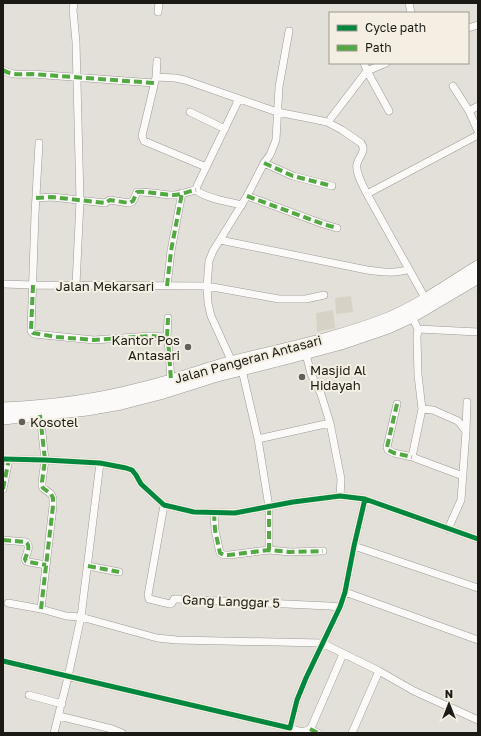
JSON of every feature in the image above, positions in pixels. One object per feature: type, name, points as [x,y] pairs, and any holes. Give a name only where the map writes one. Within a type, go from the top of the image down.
[{"type":"main road","name":"Jalan Pangeran Antasari","points":[[3,408],[86,400],[140,389],[232,362],[303,345],[392,316],[478,266]]},
{"type":"main road","name":"Jalan Pangeran Antasari","points":[[3,419],[93,409],[121,404],[160,394],[218,376],[306,354],[388,328],[412,317],[478,278]]},
{"type":"street","points":[[74,3],[73,10],[76,42],[80,201],[76,285]]},
{"type":"street","points":[[158,12],[159,3]]},
{"type":"street","points":[[232,362],[211,316],[208,303],[207,286],[209,261],[213,251],[242,205],[264,163],[270,155],[276,140],[279,87],[289,31]]},
{"type":"street","points":[[157,61],[155,80],[142,136],[144,141],[206,167]]},
{"type":"street","points":[[364,64],[389,110]]},
{"type":"street","points":[[331,118],[367,70],[383,64]]},
{"type":"street","points":[[3,70],[14,75],[32,74],[155,80],[175,78],[185,80],[277,112],[327,122],[342,130],[363,145],[363,151],[357,164],[359,177],[425,298]]},
{"type":"street","points":[[454,86],[469,111],[478,131]]},
{"type":"street","points":[[196,190],[239,100]]},
{"type":"street","points":[[469,111],[478,106]]},
{"type":"street","points":[[190,112],[225,129]]},
{"type":"street","points":[[367,194],[478,135]]},
{"type":"street","points":[[39,143],[32,332],[34,334],[94,340],[150,336],[167,338]]},
{"type":"street","points":[[264,163],[293,176],[332,186]]},
{"type":"street","points":[[36,198],[52,197],[105,203],[110,200],[129,204],[133,201],[137,192],[176,196],[196,190]]},
{"type":"street","points":[[196,190],[206,196],[242,205]]},
{"type":"street","points":[[167,286],[171,251],[182,194]]},
{"type":"street","points":[[247,196],[336,228]]},
{"type":"street","points":[[220,240],[362,270],[401,272],[409,269]]},
{"type":"street","name":"Jalan Mekarsari","points":[[3,284],[207,286],[279,298],[306,298],[324,295]]},
{"type":"street","points":[[412,317],[418,329],[418,375],[422,409],[412,457]]},
{"type":"street","points":[[168,318],[167,338],[171,380]]},
{"type":"street","points":[[418,329],[478,332]]},
{"type":"street","points":[[306,354],[311,374],[321,394],[330,424],[341,479],[340,496]]},
{"type":"street","points":[[242,370],[258,439],[269,507],[269,550]]},
{"type":"street","points":[[448,529],[461,500],[467,402]]},
{"type":"street","points":[[397,404],[387,447],[388,450],[412,457],[463,476]]},
{"type":"street","points":[[422,409],[433,410],[458,421],[466,431]]},
{"type":"street","points":[[40,415],[45,460],[42,486],[51,494],[53,498],[41,609]]},
{"type":"street","points":[[258,439],[330,424]]},
{"type":"street","points":[[3,489],[6,459],[100,463],[132,470],[141,484],[164,505],[194,512],[235,513],[340,496],[371,500],[478,539]]},
{"type":"street","points":[[54,733],[62,704],[81,617],[100,463]]},
{"type":"street","points":[[290,728],[297,700],[322,643],[340,607],[345,592],[365,499]]},
{"type":"street","name":"Gang Langgar 5","points":[[164,505],[148,595],[149,599],[170,604],[174,599],[176,599],[340,607]]},
{"type":"street","points":[[214,513],[215,530],[220,553],[224,555],[269,550],[290,552],[323,551]]},
{"type":"street","points":[[3,540],[26,542],[28,545],[25,559],[26,561],[46,565]]},
{"type":"street","points":[[354,546],[478,588]]},
{"type":"street","points":[[88,566],[119,572]]},
{"type":"street","points":[[345,592],[478,640]]},
{"type":"street","points":[[8,603],[41,609],[66,616],[81,617],[157,638],[177,640],[322,643],[379,671],[414,691],[478,720]]},
{"type":"street","points":[[3,661],[305,732],[310,729],[343,654]]},
{"type":"street","points":[[352,733],[379,671]]},
{"type":"street","points":[[30,695],[62,704]]},
{"type":"street","points":[[59,716],[112,729],[122,733]]},
{"type":"street","points":[[310,729],[318,733]]},
{"type":"shaded area","points":[[351,296],[353,312],[336,314],[335,298]]},
{"type":"shaded area","points":[[333,310],[335,328],[317,332],[316,313]]},
{"type":"marked path","points":[[3,70],[17,74],[154,83]]},
{"type":"marked path","points":[[264,163],[293,176],[332,186]]},
{"type":"marked path","points":[[36,198],[52,197],[105,203],[110,200],[129,203],[133,201],[137,192],[174,195],[196,190]]},
{"type":"marked path","points":[[167,286],[171,251],[182,193]]},
{"type":"marked path","points":[[247,196],[337,228]]},
{"type":"marked path","points":[[33,285],[31,330],[33,333],[57,337],[94,340],[150,336],[165,337],[168,339],[171,380]]},
{"type":"marked path","points":[[167,337],[168,318]]},
{"type":"marked path","points":[[397,404],[387,447],[388,450],[394,453],[412,457]]},
{"type":"marked path","points":[[40,415],[45,460],[42,486],[51,494],[53,498],[41,609]]},
{"type":"marked path","points":[[3,489],[9,459]]},
{"type":"marked path","points":[[269,507],[269,550]]},
{"type":"marked path","points":[[214,513],[215,530],[220,553],[224,555],[269,550],[290,552],[323,551]]},
{"type":"marked path","points":[[3,540],[26,542],[28,546],[28,552],[25,559],[26,561],[46,565]]},
{"type":"marked path","points":[[88,566],[119,572]]},
{"type":"marked path","points":[[310,729],[318,733]]},
{"type":"cycle path","points":[[3,459],[100,463],[126,468],[132,470],[141,484],[164,505],[194,512],[235,513],[293,502],[340,496],[365,499],[478,539]]},
{"type":"cycle path","points":[[3,661],[290,728],[297,700],[340,607],[345,592],[365,499]]},
{"type":"place","name":"Kantor Pos Antasari","points":[[188,347]]},
{"type":"place","name":"Masjid Al Hidayah","points":[[302,377]]},
{"type":"place","name":"Kosotel","points":[[22,422]]}]
